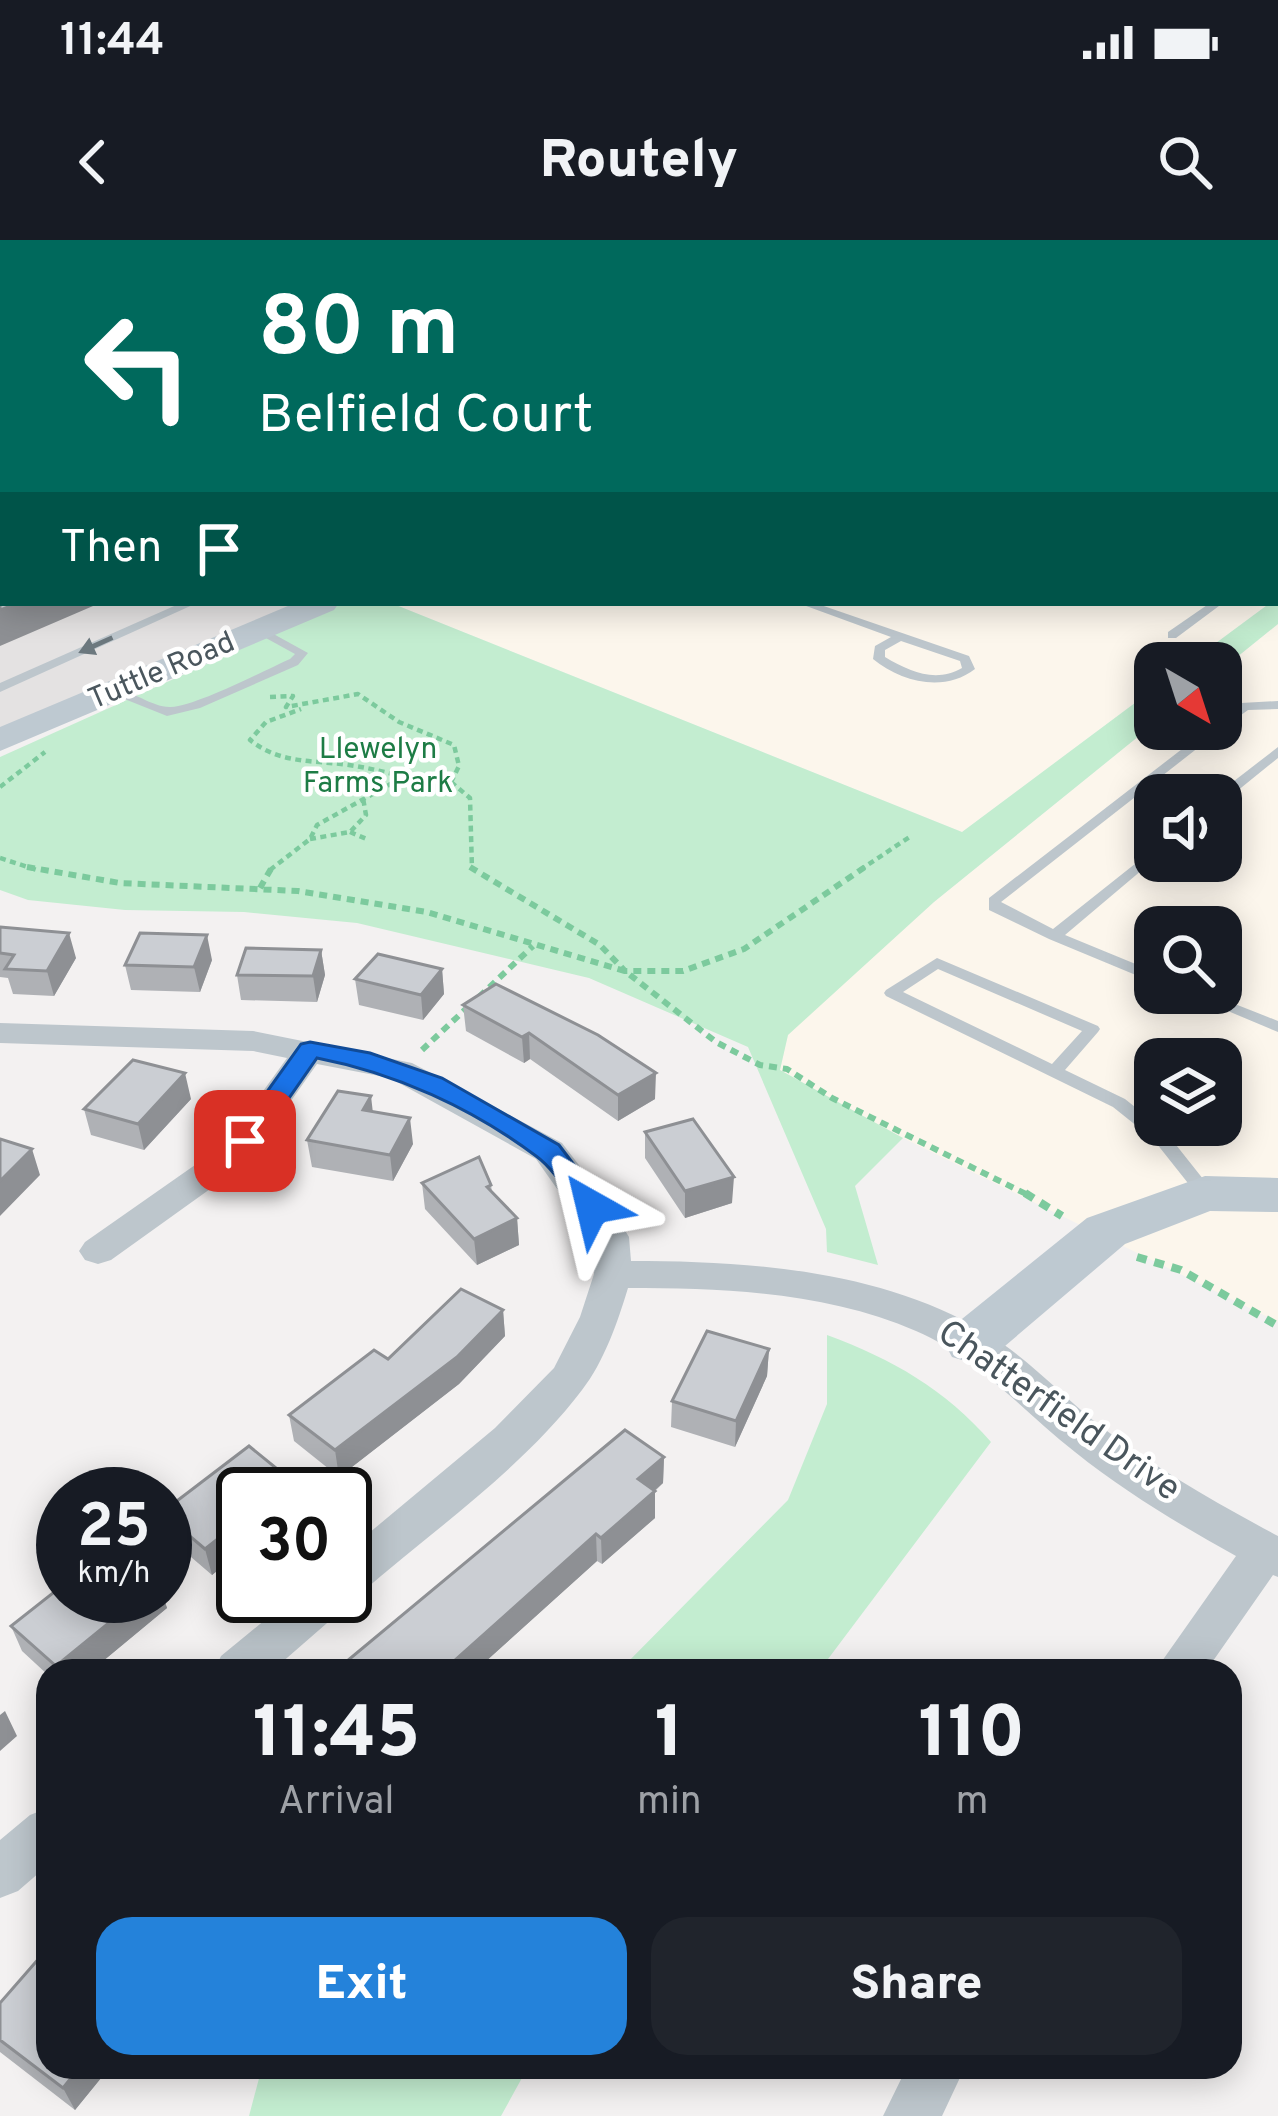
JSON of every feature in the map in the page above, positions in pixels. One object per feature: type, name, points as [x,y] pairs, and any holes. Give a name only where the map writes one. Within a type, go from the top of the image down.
[{"type":"main road","name":"Tuttle Road","points":[[0,740],[316,606]]},
{"type":"main road","points":[[972,1342],[1098,1238],[1205,1192],[1278,1195]]},
{"type":"street","points":[[0,1033],[253,1041],[400,1070],[549,1151],[574,1178],[610,1237],[613,1274],[600,1317],[569,1378],[510,1440],[372,1557]]},
{"type":"street","points":[[98,1251],[218,1166],[245,1141],[310,1049]]},
{"type":"street","name":"Chatterfield Drive","points":[[613,1274],[702,1273],[884,1302],[972,1342],[1088,1440],[1272,1554]]},
{"type":"street","points":[[1189,1659],[1272,1554]]},
{"type":"street","points":[[252,1659],[294,1623]]},
{"type":"street","points":[[0,1873],[36,1842]]},
{"type":"street","points":[[912,2116],[931,2079]]},
{"type":"lane","points":[[0,688],[184,606]]},
{"type":"lane","points":[[813,606],[901,636],[965,659],[968,669],[956,679],[932,680],[895,670],[879,658],[879,649],[901,636]]},
{"type":"lane","points":[[1172,635],[1212,606]]},
{"type":"lane","points":[[113,692],[167,712],[196,705],[302,653],[259,630]]},
{"type":"lane","points":[[1242,709],[1278,705]]},
{"type":"lane","points":[[1134,969],[994,908],[994,901],[1188,750]]},
{"type":"lane","points":[[1242,780],[1278,751]]},
{"type":"lane","points":[[1054,936],[1134,869]]},
{"type":"lane","points":[[1054,1072],[1092,1029],[937,963],[892,993],[953,1022],[1054,1072],[1119,1103],[1159,1135],[1205,1192]]},
{"type":"lane","points":[[1242,1013],[1278,1027]]},
{"type":"path","points":[[279,668],[302,677],[266,695],[293,696],[286,707],[301,709]]},
{"type":"path","points":[[451,782],[460,766],[454,745],[398,722],[370,698],[351,693],[325,697],[266,722],[250,740],[263,753],[288,762],[352,766],[399,780],[451,782],[470,798],[470,869],[600,945],[625,971],[716,1042],[760,1065],[788,1069],[832,1098],[1016,1187],[1128,1254],[1181,1270],[1278,1326]]},
{"type":"path","points":[[310,839],[317,825],[399,780]]},
{"type":"path","points":[[350,832],[366,815],[363,798]]},
{"type":"path","points":[[260,890],[274,863],[310,839],[350,832],[369,840]]},
{"type":"path","points":[[0,858],[34,870],[120,883],[298,891],[427,912],[625,971],[683,971],[744,949],[911,836]]},
{"type":"path","points":[[400,1070],[533,946]]},
{"type":"shaded area","points":[[0,606],[296,606],[0,730]]},
{"type":"shaded area","points":[[398,606],[1266,606],[1217,642],[1134,642],[1134,704],[962,832]]},
{"type":"shaded area","points":[[1278,624],[1278,1322],[903,1138],[780,1070],[788,1034],[934,902],[1134,740],[1134,750],[1242,750],[1242,653]]},
{"type":"green space","name":"Llewelyn Farms Park","points":[[336,606],[398,606],[962,832],[1134,704],[1134,740],[934,902],[788,1035],[780,1070],[903,1138],[855,1186],[878,1265],[827,1252],[826,1229],[748,1047],[589,978],[357,923],[244,912],[125,910],[28,900],[0,890],[0,757]]},
{"type":"green space","points":[[1266,606],[1278,606],[1278,624],[1242,653],[1242,642],[1217,642]]},
{"type":"green space","points":[[827,1335],[916,1378],[955,1406],[991,1442],[828,1659],[631,1659],[788,1500],[827,1404]]},
{"type":"green space","points":[[259,2079],[521,2079],[501,2116],[249,2116]]},
{"type":"building","points":[[0,927],[69,933],[47,971],[5,969],[14,955],[0,953]]},
{"type":"building","points":[[140,933],[207,935],[194,967],[125,965]]},
{"type":"building","points":[[246,948],[321,950],[313,976],[237,975]]},
{"type":"building","points":[[378,954],[442,969],[421,995],[355,979]]},
{"type":"building","points":[[496,984],[598,1035],[656,1073],[618,1095],[529,1033],[522,1037],[463,1005]]},
{"type":"building","points":[[133,1060],[185,1073],[138,1124],[84,1109]]},
{"type":"building","points":[[338,1091],[371,1096],[363,1110],[410,1118],[390,1155],[307,1140]]},
{"type":"building","points":[[693,1119],[734,1177],[685,1191],[645,1132]]},
{"type":"building","points":[[0,1139],[32,1149],[0,1181]]},
{"type":"building","points":[[479,1157],[491,1185],[487,1187],[517,1218],[474,1239],[422,1183]]},
{"type":"building","points":[[461,1289],[503,1310],[457,1357],[335,1450],[289,1415],[374,1350],[388,1359]]},
{"type":"building","points":[[707,1331],[769,1349],[736,1421],[672,1401]]},
{"type":"building","points":[[625,1430],[664,1457],[638,1479],[655,1491],[601,1538],[596,1534],[456,1659],[349,1659]]},
{"type":"building","points":[[249,1446],[275,1467],[221,1467]]},
{"type":"building","points":[[216,1471],[216,1540],[205,1549],[192,1538],[192,1489]]},
{"type":"building","points":[[36,1606],[36,1623],[109,1623],[65,1659],[48,1659],[11,1626]]},
{"type":"building","points":[[36,1962],[36,2067],[0,2040],[0,2003]]},
{"type":"route","points":[[245,1141],[310,1049],[400,1070],[433,1084],[549,1151],[592,1207]]}]
